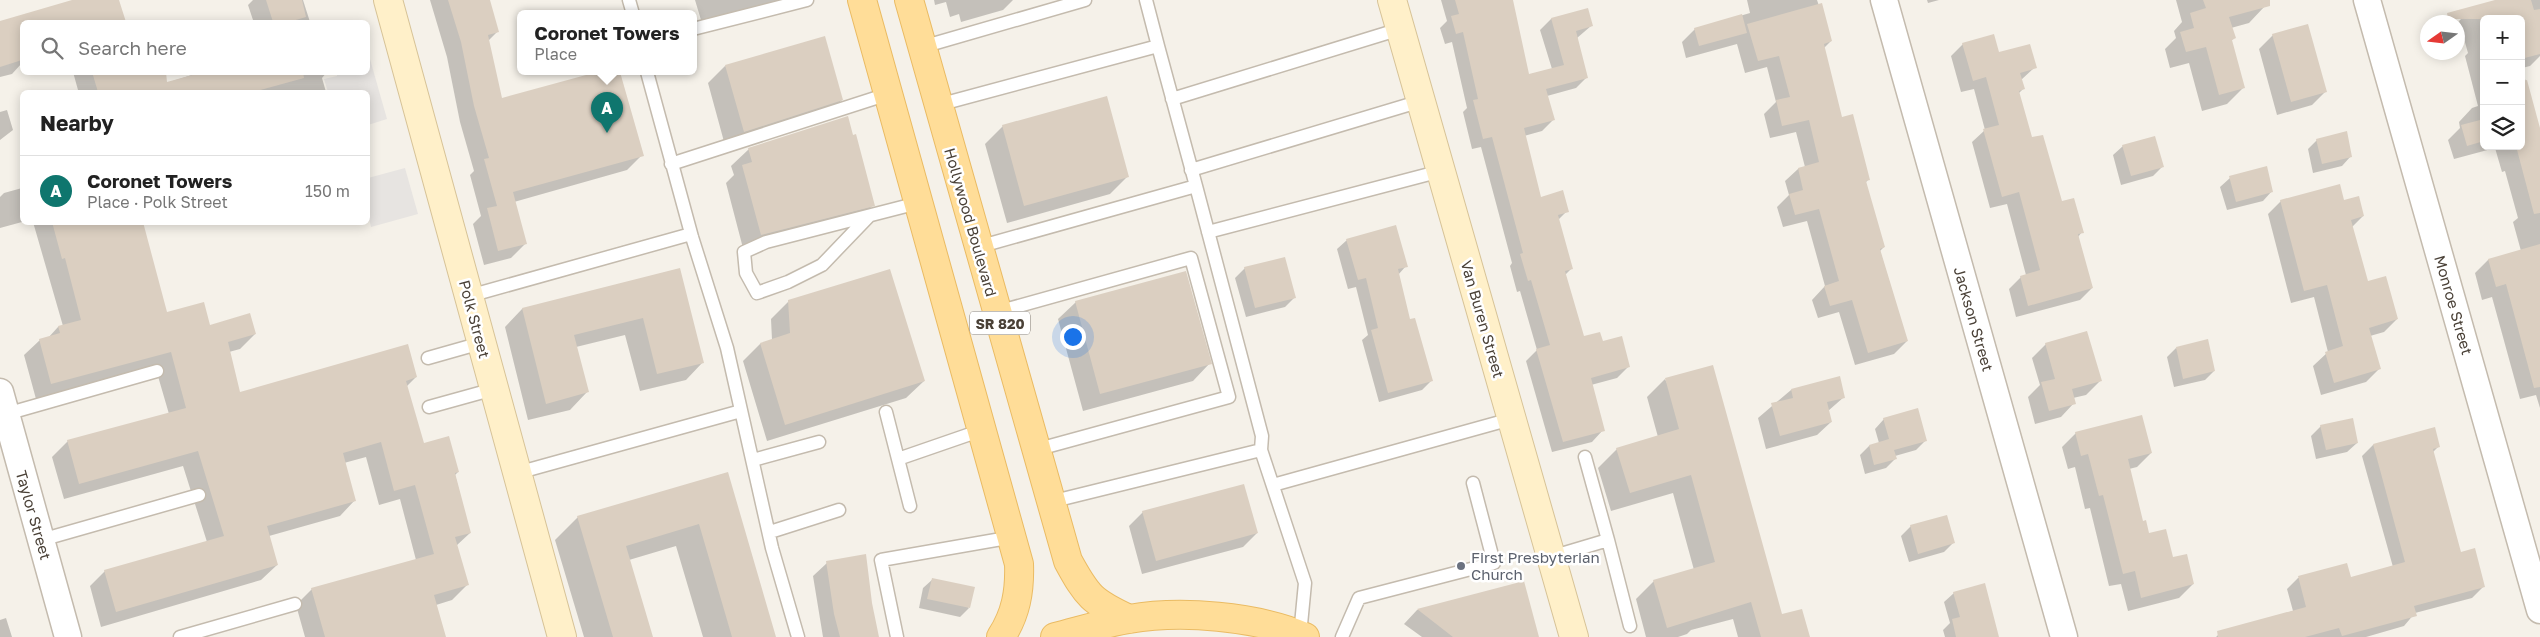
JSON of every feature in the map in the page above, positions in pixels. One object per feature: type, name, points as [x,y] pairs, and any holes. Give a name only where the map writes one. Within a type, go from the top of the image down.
[{"type":"main road","name":"Polk Street","points":[[388,0],[562,637]]},
{"type":"main road","name":"SR 820","points":[[862,0],[1019,564],[1020,589],[1012,616],[1001,637]]},
{"type":"main road","name":"Hollywood Boulevard","points":[[909,0],[1068,561],[1083,590],[1103,607],[1129,619]]},
{"type":"main road","name":"Van Buren Street","points":[[1392,0],[1574,637]]},
{"type":"main road","name":"SR 820","points":[[1129,619],[1182,615],[1229,619],[1284,628],[1302,636]]},
{"type":"main road","points":[[1055,637],[1103,631],[1129,619]]},
{"type":"street","name":"Jackson Street","points":[[1884,0],[2064,637]]},
{"type":"street","name":"Monroe Street","points":[[2368,0],[2540,610]]},
{"type":"street","name":"Taylor Street","points":[[3,403],[68,637]]},
{"type":"lane","points":[[697,28],[807,0]]},
{"type":"lane","points":[[922,47],[1085,0]]},
{"type":"lane","points":[[1146,0],[1262,436],[1261,450],[1305,583],[1302,636]]},
{"type":"lane","points":[[1172,99],[1400,29]]},
{"type":"lane","points":[[938,104],[1158,46]]},
{"type":"lane","points":[[648,75],[691,234],[727,348],[770,532],[772,548],[798,637]]},
{"type":"lane","points":[[671,164],[888,94]]},
{"type":"lane","points":[[1192,170],[1421,101]]},
{"type":"lane","points":[[1208,232],[1440,171]]},
{"type":"lane","points":[[978,246],[1196,186]]},
{"type":"lane","points":[[870,216],[822,265],[788,282],[757,293],[746,273],[744,252],[766,242],[918,203]]},
{"type":"lane","points":[[469,296],[691,234]]},
{"type":"lane","points":[[997,312],[1191,258],[1229,397],[1036,450]]},
{"type":"lane","points":[[428,358],[481,343]]},
{"type":"lane","points":[[3,403],[157,371]]},
{"type":"lane","points":[[430,407],[494,389]]},
{"type":"lane","points":[[517,473],[741,411]]},
{"type":"lane","points":[[886,412],[910,506]]},
{"type":"lane","points":[[1273,485],[1511,419]]},
{"type":"lane","points":[[898,459],[982,430]]},
{"type":"lane","points":[[753,460],[819,442]]},
{"type":"lane","points":[[1050,502],[1261,450]]},
{"type":"lane","points":[[1585,457],[1630,626]]},
{"type":"lane","points":[[1342,637],[1359,598],[1494,564],[1473,483]]},
{"type":"lane","points":[[41,540],[199,495]]},
{"type":"lane","points":[[770,532],[839,510]]},
{"type":"lane","points":[[898,637],[881,560],[1013,537]]},
{"type":"lane","points":[[1551,557],[1608,540]]},
{"type":"lane","points":[[180,637],[295,604]]},
{"type":"shaded area","points":[[370,59],[387,119],[370,124],[370,90],[327,90],[324,79],[337,76],[370,75]]},
{"type":"shaded area","points":[[405,168],[418,214],[371,227],[370,177]]},
{"type":"building","points":[[72,0],[119,0],[125,20],[20,20],[20,61],[0,67],[0,21]]},
{"type":"building","points":[[266,0],[302,0],[306,17],[296,20],[272,20]]},
{"type":"building","points":[[448,0],[490,0],[499,32],[488,35],[502,98],[586,75],[621,75],[644,156],[513,192],[527,244],[498,251],[487,208],[497,206],[484,159],[489,158],[474,106],[461,42]]},
{"type":"building","points":[[1455,0],[1513,0],[1529,74],[1564,65],[1551,18],[1588,8],[1593,26],[1576,31],[1588,78],[1546,89],[1555,120],[1524,128],[1541,197],[1563,190],[1569,212],[1558,215],[1573,269],[1565,271],[1584,336],[1600,332],[1603,341],[1622,336],[1630,367],[1591,378],[1605,431],[1563,442],[1536,349],[1550,345],[1531,280],[1528,281],[1520,254],[1523,253],[1492,137],[1483,139],[1473,100],[1478,99],[1463,32],[1456,34],[1451,16],[1459,14]]},
{"type":"building","points":[[2203,0],[2270,0],[2270,6],[2229,17],[2236,38],[2232,40],[2245,88],[2219,95],[2206,47],[2186,52],[2180,32],[2194,28],[2190,13],[2206,8]]},
{"type":"building","points":[[2495,0],[2531,0],[2534,10],[2540,9],[2540,54],[2525,58],[2525,15],[2480,15],[2480,19],[2465,19],[2465,15],[2447,15],[2447,13]]},
{"type":"building","points":[[1822,3],[1832,41],[1824,44],[1842,117],[1853,114],[1870,180],[1866,181],[1885,247],[1880,249],[1908,341],[1868,353],[1852,300],[1830,306],[1824,286],[1839,281],[1819,209],[1795,215],[1789,194],[1803,190],[1798,168],[1819,162],[1809,120],[1782,126],[1776,100],[1790,97],[1779,56],[1758,61],[1747,24]]},
{"type":"building","points":[[1742,14],[1747,33],[1699,46],[1694,28]]},
{"type":"building","points":[[2308,24],[2327,92],[2291,102],[2272,34]]},
{"type":"building","points":[[1994,34],[1999,52],[2030,44],[2037,68],[2020,73],[2025,89],[2019,91],[2032,137],[2043,135],[2062,201],[2074,198],[2084,233],[2078,234],[2093,288],[2028,306],[2020,276],[2040,270],[2019,192],[2002,197],[1983,129],[1999,125],[1986,77],[1973,81],[1962,43]]},
{"type":"building","points":[[825,36],[843,100],[744,132],[725,65]]},
{"type":"building","points":[[93,75],[166,75],[167,82],[192,75],[304,75],[304,78],[260,90],[97,90]]},
{"type":"building","points":[[2525,80],[2527,80],[2540,128],[2540,213],[2534,214],[2517,150],[2525,150]]},
{"type":"building","points":[[1107,96],[1129,177],[1024,206],[1002,125]]},
{"type":"building","points":[[848,116],[853,135],[856,134],[875,206],[761,235],[742,165],[752,162],[748,148]]},
{"type":"building","points":[[2480,120],[2480,142],[2467,146],[2461,125]]},
{"type":"building","points":[[2347,131],[2352,157],[2322,164],[2316,139]]},
{"type":"building","points":[[2155,136],[2164,167],[2131,176],[2122,145]]},
{"type":"building","points":[[2267,166],[2273,192],[2236,202],[2229,176]]},
{"type":"building","points":[[2340,184],[2344,200],[2359,196],[2364,216],[2351,220],[2368,281],[2386,276],[2398,319],[2369,328],[2381,369],[2334,383],[2325,352],[2343,346],[2327,285],[2304,291],[2280,200]]},
{"type":"building","points":[[53,225],[144,225],[167,312],[204,302],[210,325],[250,313],[256,334],[228,342],[240,392],[408,344],[417,377],[406,381],[424,443],[449,436],[459,472],[455,473],[471,533],[455,537],[469,585],[434,595],[446,637],[325,637],[311,588],[434,554],[415,485],[394,491],[381,442],[343,453],[356,501],[267,526],[278,565],[116,612],[104,570],[224,536],[198,451],[79,484],[67,440],[186,408],[171,352],[51,384],[39,339],[60,333],[58,326],[81,320],[65,258],[62,259]]},
{"type":"building","points":[[1396,225],[1408,267],[1398,269],[1410,319],[1415,318],[1433,381],[1388,393],[1371,330],[1378,328],[1366,278],[1358,280],[1346,239]]},
{"type":"building","points":[[2540,244],[2540,387],[2534,388],[2506,284],[2496,287],[2488,259]]},
{"type":"building","points":[[1285,257],[1296,298],[1255,308],[1244,267]]},
{"type":"building","points":[[680,268],[704,363],[657,374],[643,318],[574,335],[589,392],[546,404],[522,308]]},
{"type":"building","points":[[890,269],[925,381],[785,425],[760,343],[790,333],[788,300]]},
{"type":"building","points":[[1186,271],[1212,364],[1100,394],[1075,301]]},
{"type":"building","points":[[2087,331],[2102,381],[2072,389],[2076,404],[2049,411],[2041,382],[2055,379],[2045,343]]},
{"type":"building","points":[[2208,339],[2215,371],[2183,379],[2176,347]]},
{"type":"building","points":[[1713,365],[1782,614],[1802,609],[1810,637],[1761,637],[1751,602],[1667,628],[1653,580],[1715,562],[1691,475],[1630,493],[1616,448],[1679,429],[1665,378]]},
{"type":"building","points":[[1840,376],[1845,398],[1827,402],[1832,422],[1780,436],[1771,403],[1793,398],[1791,389]]},
{"type":"building","points":[[1918,408],[1927,441],[1894,450],[1897,459],[1874,465],[1869,445],[1889,439],[1883,418]]},
{"type":"building","points":[[2142,415],[2152,453],[2128,459],[2143,521],[2146,520],[2149,533],[2166,529],[2173,557],[2187,554],[2194,584],[2141,598],[2135,571],[2123,574],[2103,495],[2099,496],[2088,454],[2081,456],[2075,432]]},
{"type":"building","points":[[2353,418],[2358,443],[2326,450],[2320,425]]},
{"type":"building","points":[[2435,427],[2440,447],[2433,449],[2461,552],[2475,548],[2485,587],[2414,606],[2417,616],[2342,636],[2339,628],[2305,637],[2218,637],[2217,631],[2306,607],[2298,576],[2347,563],[2351,577],[2405,562],[2373,444]]},
{"type":"building","points":[[728,472],[776,637],[732,637],[699,524],[626,546],[653,637],[613,637],[577,516]]},
{"type":"building","points":[[1244,484],[1258,533],[1156,561],[1142,511]]},
{"type":"building","points":[[1947,515],[1955,543],[1918,554],[1910,525]]},
{"type":"building","points":[[866,554],[872,603],[879,637],[840,637],[834,614],[826,561]]},
{"type":"building","points":[[932,578],[975,587],[970,608],[927,599]]},
{"type":"building","points":[[1524,581],[1539,637],[1453,637],[1417,609]]},
{"type":"building","points":[[1985,583],[1999,637],[1956,637],[1952,619],[1960,617],[1953,592]]},
{"type":"place","name":"Coronet Towers","points":[[607,133]]},
{"type":"place","name":"First Presbyterian Church","points":[[1461,566]]}]
